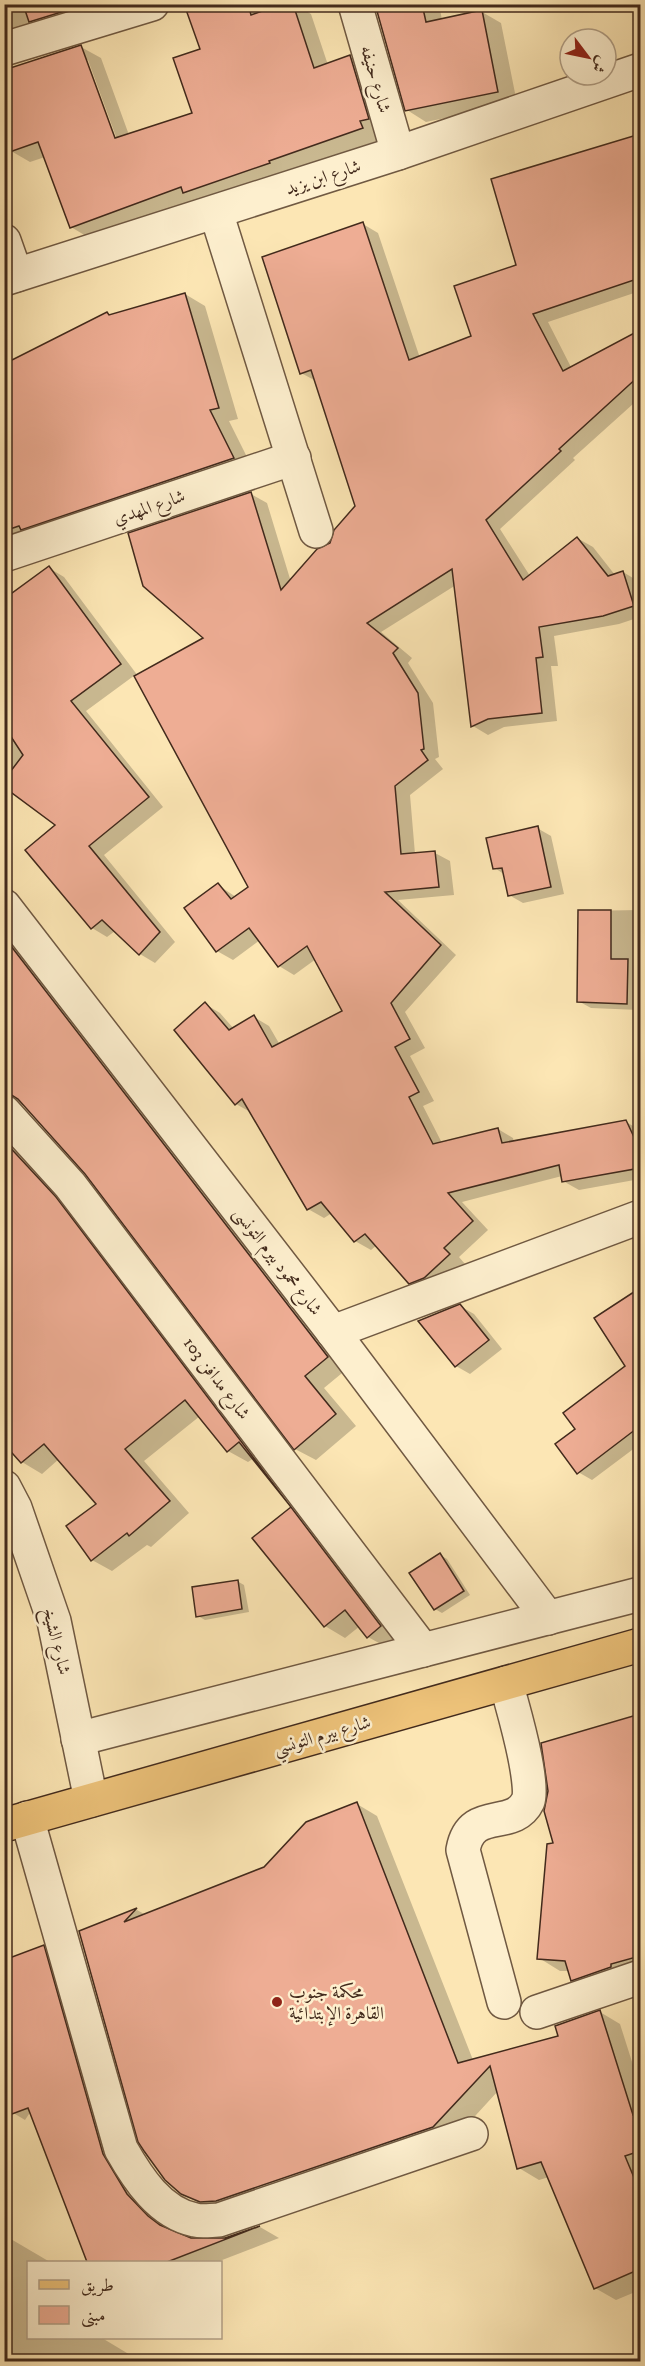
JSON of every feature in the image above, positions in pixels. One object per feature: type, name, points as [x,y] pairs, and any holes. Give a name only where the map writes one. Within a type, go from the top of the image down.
[{"type":"main road","name":"شارع بيرم التونسي","points":[[16,1822],[640,1645]]},
{"type":"street","points":[[4,49],[152,4]]},
{"type":"street","name":"شارع حنيفه","points":[[355,4],[398,153]]},
{"type":"street","name":"شارع ابن يزيد","points":[[10,277],[398,153],[640,70]]},
{"type":"street","points":[[216,212],[316,531]]},
{"type":"street","points":[[4,241],[10,277]]},
{"type":"street","name":"شارع المهدي","points":[[4,555],[294,458]]},
{"type":"street","name":"شارع محمود بيرم التونسى","points":[[4,906],[333,1332],[548,1618]]},
{"type":"street","name":"شارع مدافن 103","points":[[4,1112],[70,1185],[423,1650]]},
{"type":"street","points":[[333,1332],[640,1217]]},
{"type":"street","name":"شارع الشيخ","points":[[4,1487],[15,1508],[54,1621],[91,1800]]},
{"type":"street","points":[[78,1739],[640,1594]]},
{"type":"street","points":[[504,2002],[463,1850],[468,1832],[474,1826],[512,1815],[521,1810],[530,1791],[506,1683]]},
{"type":"street","points":[[16,1822],[121,2149],[137,2178],[160,2202],[177,2215],[198,2221],[219,2220],[471,2134]]},
{"type":"street","points":[[537,2012],[630,1980]]},
{"type":"building","points":[[23,4],[67,4],[68,10],[29,22]]},
{"type":"building","points":[[184,4],[248,4],[251,15],[282,4],[293,4],[314,68],[350,55],[369,119],[360,121],[363,128],[269,161],[270,163],[183,193],[181,187],[70,228],[38,142],[4,154],[4,70],[81,45],[115,138],[192,113],[173,58],[200,49]]},
{"type":"building","points":[[375,4],[422,4],[426,22],[482,10],[498,92],[405,111]]},
{"type":"building","points":[[640,134],[640,278],[533,314],[563,371],[640,330],[640,375],[486,520],[523,580],[577,537],[608,576],[623,571],[634,606],[603,616],[539,627],[543,657],[536,658],[542,713],[488,719],[471,727],[452,569],[367,623],[398,648],[393,653],[418,693],[424,749],[421,750],[428,760],[395,786],[401,854],[435,851],[439,887],[385,892],[441,945],[391,1003],[410,1039],[395,1047],[419,1092],[409,1097],[433,1144],[498,1128],[502,1143],[626,1120],[640,1150],[640,1168],[562,1182],[559,1165],[448,1193],[473,1221],[444,1248],[450,1254],[424,1278],[409,1284],[365,1234],[354,1242],[321,1202],[307,1210],[242,1099],[235,1105],[174,1030],[205,1002],[229,1030],[254,1015],[272,1047],[342,1011],[307,946],[278,967],[249,928],[216,952],[184,908],[218,883],[231,899],[248,887],[134,676],[203,638],[143,586],[128,533],[251,492],[281,590],[317,549],[330,543],[334,530],[355,506],[311,370],[300,374],[262,257],[363,222],[409,360],[471,336],[454,286],[516,265],[491,179]]},
{"type":"building","points":[[185,293],[219,408],[210,410],[234,458],[21,530],[19,526],[4,531],[4,364],[107,312],[109,315]]},
{"type":"building","points":[[49,566],[121,664],[71,701],[149,797],[89,846],[160,932],[139,955],[102,920],[91,929],[25,850],[55,825],[4,787],[4,780],[23,755],[4,726],[4,599]]},
{"type":"building","points":[[538,826],[551,887],[508,896],[502,868],[493,869],[486,838]]},
{"type":"building","points":[[578,910],[611,910],[611,959],[628,959],[627,1004],[577,1002]]},
{"type":"building","points":[[4,937],[328,1357],[305,1376],[336,1414],[294,1450],[85,1174],[18,1099],[10,1094],[4,1094]]},
{"type":"building","points":[[4,1141],[56,1197],[288,1503],[239,1442],[227,1452],[185,1400],[125,1449],[170,1501],[129,1536],[127,1533],[91,1561],[66,1526],[96,1504],[44,1444],[21,1463],[4,1444]]},
{"type":"building","points":[[640,1288],[640,1426],[577,1474],[555,1444],[575,1429],[563,1413],[625,1366],[594,1318]]},
{"type":"building","points":[[460,1304],[489,1340],[455,1367],[418,1321]]},
{"type":"building","points":[[291,1507],[381,1626],[367,1638],[345,1610],[324,1627],[252,1538]]},
{"type":"building","points":[[440,1553],[464,1591],[434,1610],[409,1573]]},
{"type":"building","points":[[238,1580],[242,1609],[196,1617],[192,1587]]},
{"type":"building","points":[[640,1714],[640,1956],[611,1964],[611,1967],[571,1981],[565,1961],[537,1959],[547,1844],[553,1843],[544,1811],[548,1791],[541,1743]]},
{"type":"building","points":[[357,1802],[458,2063],[558,2036],[555,2026],[600,2010],[633,2115],[640,2112],[640,2151],[625,2156],[640,2192],[640,2269],[594,2289],[541,2162],[517,2169],[490,2066],[433,2127],[216,2201],[200,2202],[181,2194],[165,2180],[138,2142],[79,1931],[137,1908],[124,1922],[264,1867],[306,1822]]},
{"type":"building","points":[[44,1945],[103,2154],[127,2194],[148,2216],[160,2225],[191,2238],[225,2238],[260,2226],[170,2261],[87,2261],[28,2108],[4,2117],[4,1960]]},
{"type":"place","name":"محكمة جنوب القاهرة الإبتدائية","points":[[277,2002]]}]
